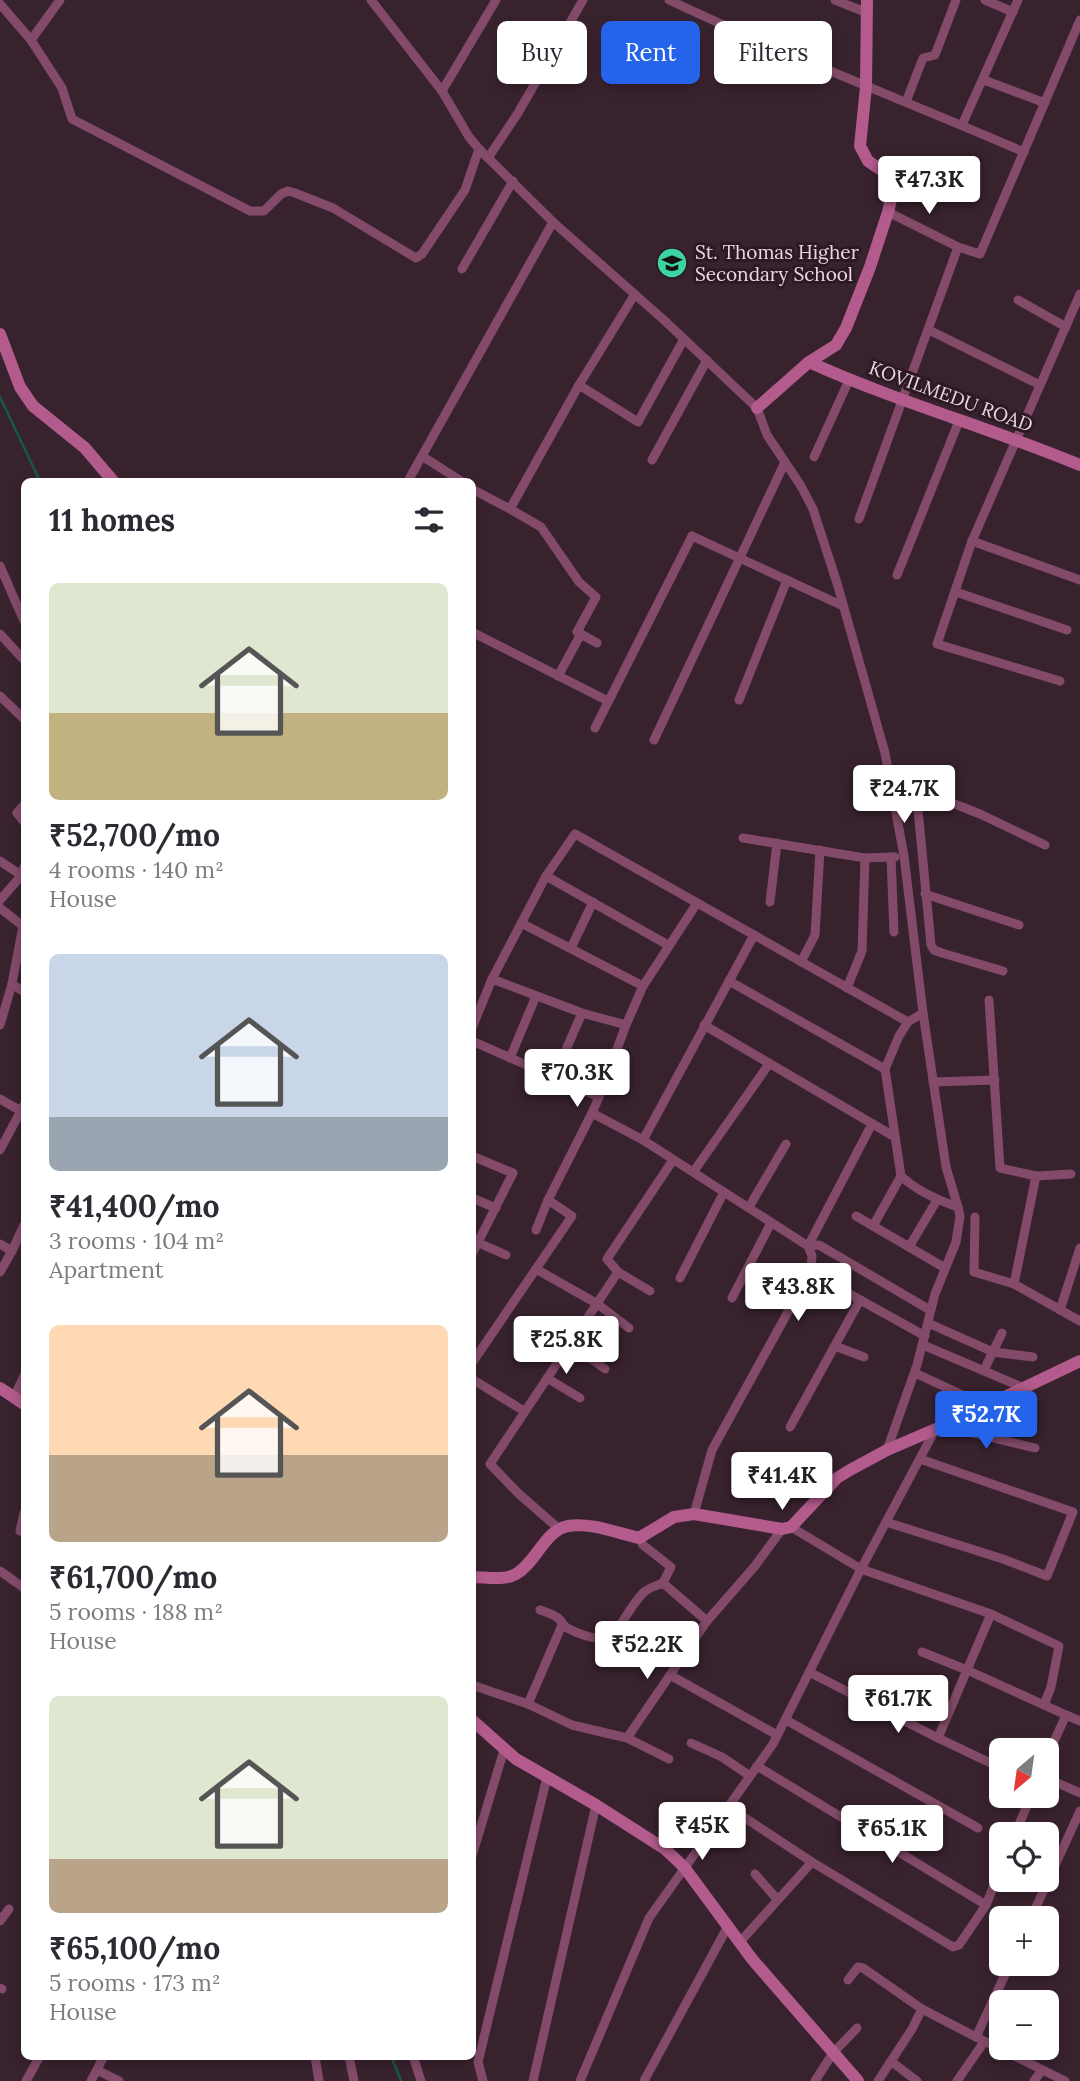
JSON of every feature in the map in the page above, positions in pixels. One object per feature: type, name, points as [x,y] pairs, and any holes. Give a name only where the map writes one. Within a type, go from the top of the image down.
[{"type":"street","points":[[31,40],[60,0]]},
{"type":"street","points":[[371,0],[442,90],[479,149],[553,222],[757,408],[767,435],[813,509],[844,606],[885,753],[904,856],[923,1013],[946,1167],[958,1207],[958,1229],[930,1310],[915,1373],[887,1450]]},
{"type":"street","points":[[442,90],[496,0]]},
{"type":"street","points":[[488,158],[518,113],[583,0]]},
{"type":"street","points":[[668,0],[866,87],[1024,152]]},
{"type":"street","points":[[757,408],[809,362],[836,345],[846,328],[870,267],[895,183],[893,178],[868,161],[860,146],[866,87],[866,6],[835,0]]},
{"type":"street","points":[[906,102],[923,58],[935,55],[956,0]]},
{"type":"street","points":[[985,0],[1013,12]]},
{"type":"street","points":[[962,125],[1018,0]]},
{"type":"street","points":[[0,4],[31,40],[62,88],[72,119],[250,211],[264,211],[281,194],[288,191],[333,208],[416,258],[422,254],[465,190],[479,149]]},
{"type":"street","points":[[888,212],[958,247],[979,254],[1080,20]]},
{"type":"street","points":[[984,80],[1045,103]]},
{"type":"street","points":[[462,269],[513,181]]},
{"type":"street","points":[[410,478],[553,222]]},
{"type":"street","points":[[859,519],[958,247]]},
{"type":"street","points":[[510,509],[579,385],[635,294]]},
{"type":"street","points":[[1060,681],[937,644],[972,541],[1080,294]]},
{"type":"street","points":[[1018,300],[1066,327]]},
{"type":"street","points":[[929,330],[1040,385]]},
{"type":"street","points":[[0,334],[20,387],[33,406],[85,448],[110,478]]},
{"type":"street","points":[[579,385],[638,422],[684,339]]},
{"type":"street","points":[[652,460],[707,360]]},
{"type":"street","name":"KOVILMEDU ROAD","points":[[809,362],[849,380],[1016,439],[1080,465]]},
{"type":"street","points":[[814,457],[849,380]]},
{"type":"street","points":[[897,575],[959,421]]},
{"type":"street","points":[[422,456],[456,478]]},
{"type":"street","points":[[654,740],[785,462]]},
{"type":"street","points":[[476,491],[541,527],[579,582],[596,597],[578,632],[597,643]]},
{"type":"street","points":[[595,728],[692,536],[844,606]]},
{"type":"street","points":[[972,541],[1080,579]]},
{"type":"street","points":[[0,566],[21,614]]},
{"type":"street","points":[[739,700],[788,580]]},
{"type":"street","points":[[956,592],[1067,630]]},
{"type":"street","points":[[0,634],[21,657]]},
{"type":"street","points":[[476,634],[608,701]]},
{"type":"street","points":[[558,676],[581,634]]},
{"type":"street","points":[[0,696],[21,716]]},
{"type":"street","points":[[892,789],[916,789],[980,814],[1045,845]]},
{"type":"street","points":[[916,789],[929,932],[934,950],[1003,971]]},
{"type":"street","points":[[476,1018],[492,979],[546,876],[575,834],[908,1023]]},
{"type":"street","points":[[743,838],[865,858],[904,856]]},
{"type":"street","points":[[770,902],[777,843]]},
{"type":"street","points":[[801,962],[815,934],[820,850]]},
{"type":"street","points":[[891,857],[894,932]]},
{"type":"street","points":[[847,988],[862,951],[865,858]]},
{"type":"street","points":[[0,861],[21,872]]},
{"type":"street","points":[[0,900],[21,875]]},
{"type":"street","points":[[546,876],[668,945]]},
{"type":"street","points":[[925,894],[1019,925]]},
{"type":"street","points":[[571,948],[593,902]]},
{"type":"street","points":[[536,1230],[548,1200],[592,1113],[643,986],[697,902]]},
{"type":"street","points":[[0,908],[21,925]]},
{"type":"street","points":[[523,923],[643,986]]},
{"type":"street","points":[[643,1140],[754,935]]},
{"type":"street","points":[[0,1025],[21,941]]},
{"type":"street","points":[[492,979],[582,1013],[626,1025]]},
{"type":"street","points":[[729,981],[885,1069]]},
{"type":"street","points":[[12,984],[21,990]]},
{"type":"street","points":[[510,1058],[536,996]]},
{"type":"street","points":[[989,1000],[1000,1168],[1036,1176],[1071,1174]]},
{"type":"street","points":[[554,1077],[582,1013]]},
{"type":"street","points":[[923,1013],[908,1023],[899,1036],[885,1069],[901,1176],[910,1185],[937,1200],[958,1207]]},
{"type":"street","points":[[704,1025],[895,1137]]},
{"type":"street","points":[[476,1043],[599,1097]]},
{"type":"street","points":[[695,1171],[769,1064]]},
{"type":"street","points":[[933,1082],[995,1080]]},
{"type":"street","points":[[0,1099],[21,1107]]},
{"type":"street","points":[[0,1150],[21,1112]]},
{"type":"street","points":[[592,1113],[695,1171],[808,1246],[812,1256],[811,1270],[712,1450],[694,1514]]},
{"type":"street","points":[[808,1246],[872,1124]]},
{"type":"street","points":[[749,1208],[786,1144]]},
{"type":"street","points":[[476,1158],[513,1173],[496,1208],[476,1239]]},
{"type":"street","points":[[650,1291],[618,1272],[607,1259],[673,1160]]},
{"type":"street","points":[[873,1226],[901,1176]]},
{"type":"street","points":[[1013,1284],[1036,1176]]},
{"type":"street","points":[[680,1278],[724,1192]]},
{"type":"street","points":[[476,1200],[496,1208]]},
{"type":"street","points":[[476,1357],[572,1216],[548,1200]]},
{"type":"street","points":[[909,1247],[937,1200]]},
{"type":"street","points":[[856,1216],[946,1268]]},
{"type":"street","points":[[975,1217],[974,1272],[1013,1284],[1080,1321]]},
{"type":"street","points":[[732,1298],[771,1223]]},
{"type":"street","points":[[0,1272],[21,1232]]},
{"type":"street","points":[[476,1241],[506,1255]]},
{"type":"street","points":[[0,1244],[12,1251]]},
{"type":"street","points":[[808,1246],[819,1245],[930,1310]]},
{"type":"street","points":[[1060,1310],[1080,1248]]},
{"type":"street","points":[[536,1269],[596,1303],[629,1328]]},
{"type":"street","points":[[811,1270],[819,1278],[924,1340],[1024,1388]]},
{"type":"street","points":[[559,1529],[490,1464],[618,1272]]},
{"type":"street","points":[[790,1427],[860,1300]]},
{"type":"street","points":[[928,1323],[993,1352],[1033,1357]]},
{"type":"street","points":[[984,1370],[1002,1334]]},
{"type":"street","points":[[570,1343],[605,1369]]},
{"type":"street","points":[[835,1346],[864,1357]]},
{"type":"street","points":[[627,1738],[707,1620],[787,1528],[837,1478],[887,1450],[1080,1361]]},
{"type":"street","points":[[915,1373],[986,1406]]},
{"type":"street","points":[[547,1378],[580,1398]]},
{"type":"street","points":[[476,1381],[524,1411]]},
{"type":"street","points":[[0,1388],[19,1400]]},
{"type":"street","points":[[939,1428],[1035,1448]]},
{"type":"street","points":[[580,2081],[649,1918],[757,1766],[786,1720],[886,1521],[939,1428]]},
{"type":"street","points":[[886,1521],[1047,1576],[1073,1512],[920,1459]]},
{"type":"street","points":[[476,1577],[503,1578],[516,1574],[559,1529],[569,1526],[583,1526],[639,1538],[674,1517],[694,1514],[787,1528],[861,1569],[990,1614],[1059,1646],[1051,1687],[1044,1705]]},
{"type":"street","points":[[20,1531],[21,1526]]},
{"type":"street","points":[[540,1610],[560,1620],[562,1625],[607,1638],[622,1624],[646,1590],[663,1583],[671,1567],[643,1545],[639,1538]]},
{"type":"street","points":[[0,1570],[21,1586]]},
{"type":"street","points":[[663,1583],[707,1620]]},
{"type":"street","points":[[938,1738],[990,1614]]},
{"type":"street","points":[[528,1704],[562,1625]]},
{"type":"street","points":[[922,1652],[1080,1721]]},
{"type":"street","points":[[809,1672],[989,1762]]},
{"type":"street","points":[[670,1675],[777,1735]]},
{"type":"street","points":[[476,1686],[528,1704],[572,1726],[627,1738],[669,1759]]},
{"type":"street","points":[[1056,1738],[1066,1715]]},
{"type":"street","points":[[786,1720],[978,1828]]},
{"type":"street","points":[[476,1724],[504,1751],[665,1849],[684,1867],[740,1942],[858,2081]]},
{"type":"street","points":[[691,1743],[722,1757],[750,1776]]},
{"type":"street","points":[[476,1843],[504,1751]]},
{"type":"street","points":[[757,1766],[986,1905]]},
{"type":"street","points":[[483,2081],[478,2062],[547,1777]]},
{"type":"street","points":[[1059,1784],[1080,1793]]},
{"type":"street","points":[[533,2081],[596,1805]]},
{"type":"street","points":[[727,1806],[812,1862],[953,1947],[959,1945],[986,1905],[991,1892]]},
{"type":"street","points":[[1036,1906],[1080,1811]]},
{"type":"street","points":[[740,1942],[812,1862]]},
{"type":"street","points":[[755,1874],[777,1899]]},
{"type":"street","points":[[0,1921],[9,1909]]},
{"type":"street","points":[[644,2081],[728,1926]]},
{"type":"street","points":[[848,1980],[858,1967],[863,1968],[922,2009],[1065,2081]]},
{"type":"street","points":[[957,2081],[980,2040],[1005,1976]]},
{"type":"street","points":[[878,2081],[922,2009]]},
{"type":"street","points":[[815,2081],[832,2053],[857,2028]]},
{"type":"street","points":[[26,2081],[38,2060]]},
{"type":"street","points":[[91,2081],[102,2060]]},
{"type":"street","points":[[315,2060],[318,2081]]},
{"type":"street","points":[[350,2060],[354,2081]]},
{"type":"street","points":[[413,2060],[421,2081]]},
{"type":"street","points":[[892,2062],[917,2081]]},
{"type":"street","points":[[97,2070],[120,2081]]},
{"type":"street","points":[[1034,2081],[1042,2070]]},
{"type":"waterway","points":[[0,397],[39,478]]},
{"type":"waterway","points":[[393,2060],[401,2081]]},
{"type":"place","name":"St. Thomas Higher Secondary School","points":[[672,263]]}]
